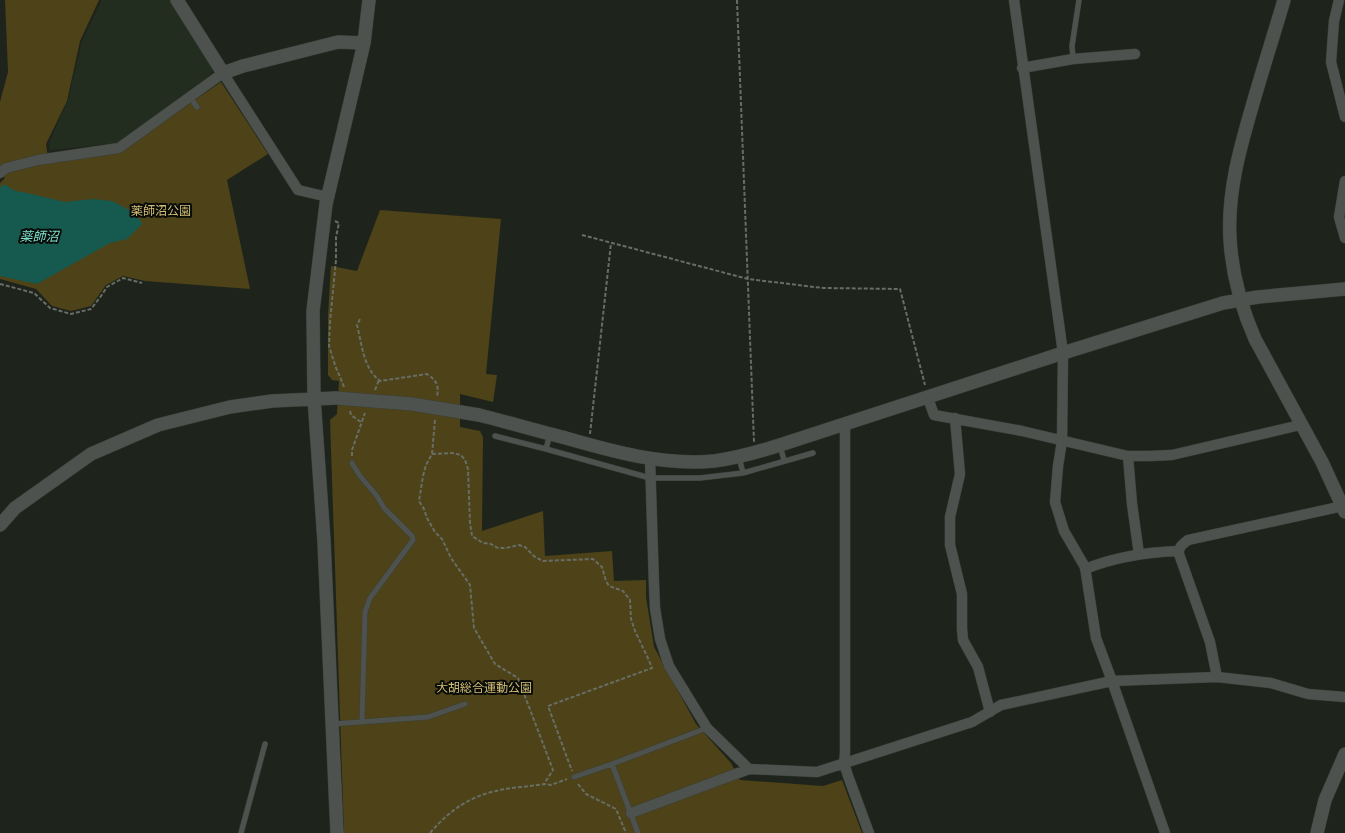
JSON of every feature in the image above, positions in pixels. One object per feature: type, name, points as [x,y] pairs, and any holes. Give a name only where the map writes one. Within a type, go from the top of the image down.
[{"type":"street","points":[[176,0],[298,190],[328,197]]},
{"type":"street","points":[[337,833],[324,541],[314,398],[313,312],[328,197],[364,43],[369,0]]},
{"type":"street","points":[[1014,0],[1022,68],[1063,353],[1062,441],[1055,502],[1064,531],[1085,569],[1096,638],[1165,833]]},
{"type":"street","points":[[1217,677],[1210,642],[1179,551],[1180,546],[1188,540],[1344,509],[1322,462],[1300,425],[1255,339],[1246,319],[1240,300],[1231,258],[1231,202],[1235,167],[1243,135],[1284,0]]},
{"type":"street","points":[[1339,0],[1334,21],[1331,62],[1345,117]]},
{"type":"street","points":[[0,173],[6,168],[38,160],[119,148],[222,73],[243,66],[338,42],[364,43]]},
{"type":"street","points":[[1022,68],[1073,59],[1135,54]]},
{"type":"street","points":[[1345,182],[1339,217],[1345,238]]},
{"type":"street","points":[[0,525],[15,508],[91,454],[158,425],[230,407],[272,401],[341,396],[412,404],[479,415],[588,445],[650,459],[691,462],[715,460],[739,457],[780,446],[1063,353],[1223,303],[1258,296],[1345,289]]},
{"type":"street","points":[[928,398],[934,415],[984,423],[1128,456],[1172,455],[1300,425]]},
{"type":"street","points":[[955,418],[960,474],[950,517],[950,545],[962,594],[963,640],[978,667],[990,712]]},
{"type":"street","points":[[845,424],[844,763],[869,833]]},
{"type":"street","points":[[1128,456],[1132,504],[1139,554]]},
{"type":"street","points":[[650,459],[655,608],[660,639],[670,666],[707,728],[749,769]]},
{"type":"street","points":[[1085,569],[1108,561],[1139,554],[1179,551]]},
{"type":"street","points":[[631,813],[749,769],[818,772],[972,722],[1001,705],[1112,681],[1217,677],[1271,683],[1308,694],[1345,697]]},
{"type":"street","points":[[1317,833],[1325,800],[1345,754]]},
{"type":"lane","points":[[1073,59],[1072,46],[1079,0]]},
{"type":"lane","points":[[190,97],[197,107]]},
{"type":"lane","points":[[546,449],[550,434]]},
{"type":"lane","points":[[495,436],[650,478],[700,478],[743,473],[784,460],[813,453]]},
{"type":"lane","points":[[780,446],[784,460]]},
{"type":"lane","points":[[739,457],[743,473]]},
{"type":"lane","points":[[352,463],[384,508],[412,536],[413,540],[370,598],[365,612],[362,722]]},
{"type":"lane","points":[[332,724],[428,717],[465,704]]},
{"type":"lane","points":[[574,777],[707,728]]},
{"type":"lane","points":[[241,833],[265,744]]},
{"type":"lane","points":[[612,764],[638,833]]},
{"type":"path","points":[[737,0],[754,453]]},
{"type":"path","points":[[334,220],[339,223],[336,237],[336,260],[329,346],[341,379],[341,396]]},
{"type":"path","points":[[582,235],[748,279],[823,288],[900,289],[928,398]]},
{"type":"path","points":[[588,445],[611,242]]},
{"type":"path","points":[[0,284],[34,293],[50,308],[72,314],[91,309],[102,296],[107,287],[124,278],[142,283]]},
{"type":"path","points":[[360,319],[357,325],[367,367],[373,376],[379,380],[427,374],[435,380],[438,388],[437,403]]},
{"type":"path","points":[[373,394],[379,380]]},
{"type":"path","points":[[349,408],[351,415],[361,422]]},
{"type":"path","points":[[352,463],[352,450],[367,408]]},
{"type":"path","points":[[435,419],[432,454],[426,465],[419,501],[432,528],[442,539],[451,558],[470,585],[474,628],[495,664],[518,678],[553,770],[544,784]]},
{"type":"path","points":[[432,454],[452,453],[460,455],[465,460],[468,469],[470,523],[472,536],[483,543],[491,544],[498,548],[519,545],[525,547],[535,557],[543,560],[593,559],[602,567],[609,586],[623,591],[630,600],[631,619],[652,668],[548,706],[577,782],[586,794],[616,809],[626,833]]},
{"type":"path","points":[[430,833],[451,811],[470,799],[495,791],[544,784],[551,785],[574,777]]},
{"type":"shaded area","points":[[102,0],[171,0],[213,67],[211,74],[118,143],[50,150],[49,143],[68,100],[82,41]]},
{"type":"green space","name":"薬師沼公園","points":[[5,0],[99,0],[80,41],[67,101],[46,144],[48,158],[122,151],[221,82],[268,154],[227,180],[250,289],[145,281],[123,276],[106,285],[91,306],[71,311],[52,306],[36,289],[0,279],[0,183],[5,178],[0,174],[0,102],[8,72]]},
{"type":"green space","name":"大胡総合運動公園","points":[[380,210],[501,219],[486,374],[497,375],[493,402],[460,394],[460,427],[480,431],[483,437],[482,531],[543,511],[545,556],[612,551],[614,581],[646,580],[646,597],[654,647],[696,724],[731,763],[740,780],[823,786],[842,780],[862,833],[344,833],[330,420],[337,414],[339,381],[332,380],[328,375],[328,315],[331,266],[357,271]]},
{"type":"water","name":"薬師沼","points":[[4,184],[15,191],[65,202],[92,199],[112,201],[133,212],[142,224],[127,239],[110,243],[37,284],[0,276],[0,188]]}]
